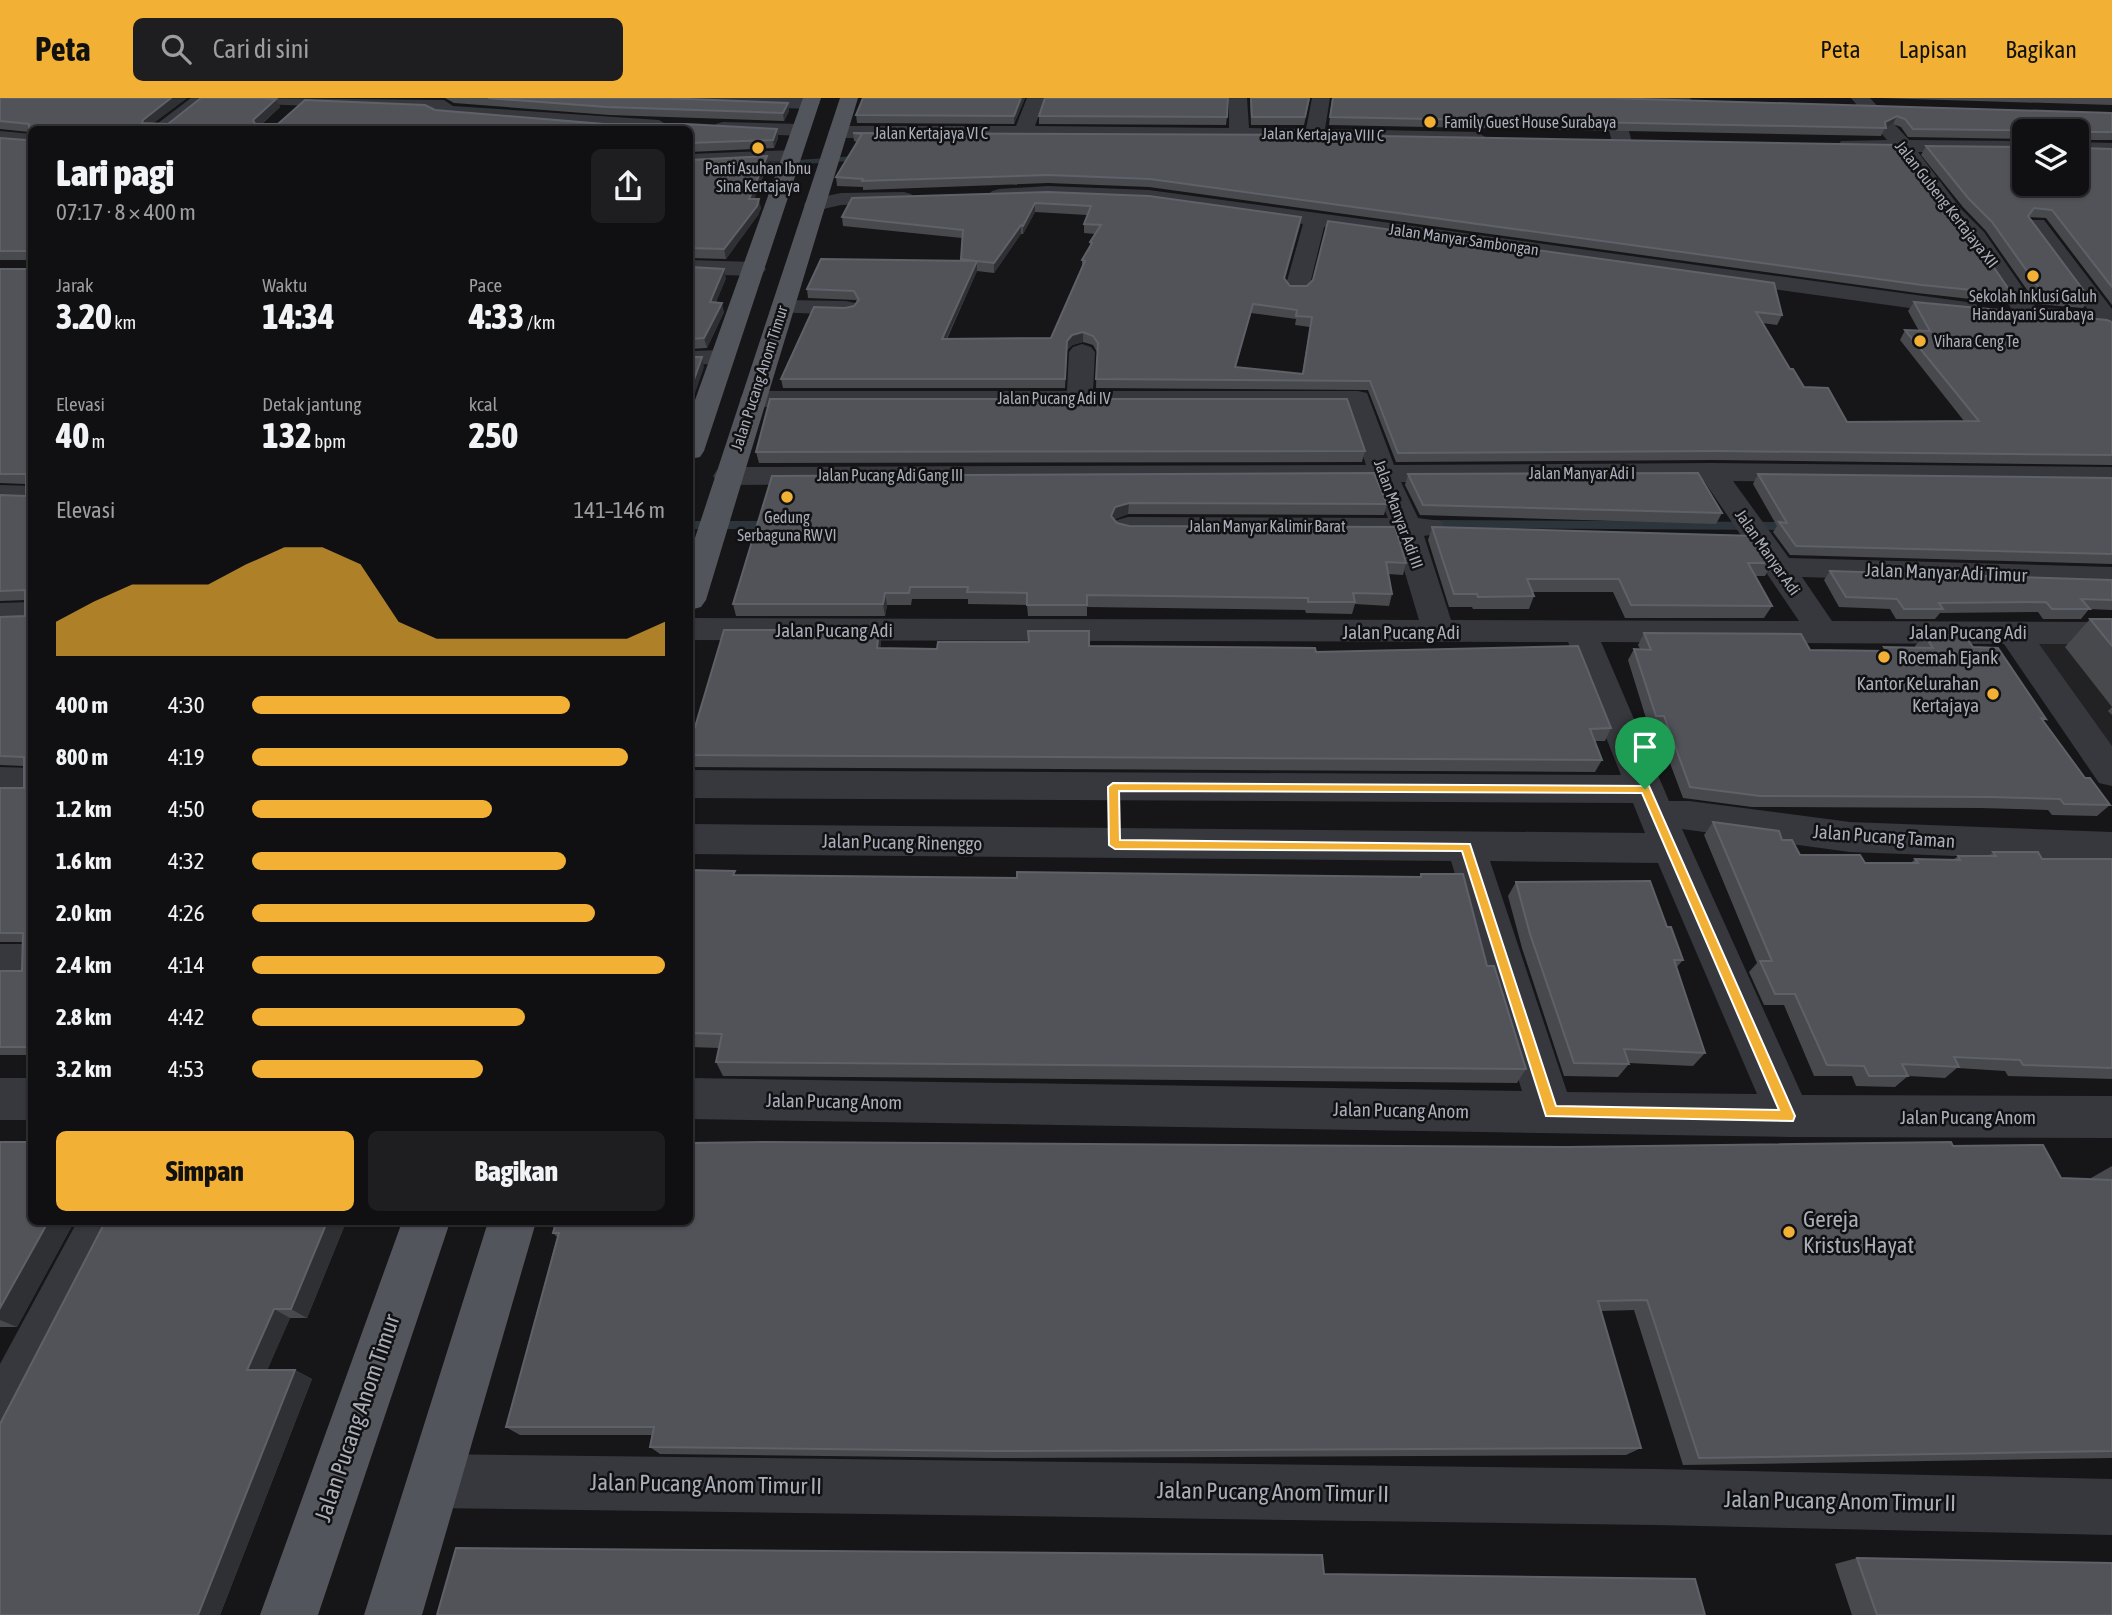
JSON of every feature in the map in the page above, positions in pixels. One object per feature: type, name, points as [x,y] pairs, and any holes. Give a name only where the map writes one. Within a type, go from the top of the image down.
[{"type":"main road","name":"Jalan Pucang Anom Timur","points":[[693,590],[727,476],[783,307],[825,199],[829,161],[849,98]]},
{"type":"main road","points":[[693,442],[811,100]]},
{"type":"main road","name":"Jalan Pucang Anom Timur","points":[[289,1615],[425,1225]]},
{"type":"main road","points":[[393,1615],[511,1225]]},
{"type":"street","points":[[164,126],[203,98]]},
{"type":"street","points":[[262,98],[445,105],[545,120],[654,126]]},
{"type":"street","points":[[667,98],[811,100]]},
{"type":"street","points":[[1023,134],[1036,98]]},
{"type":"street","points":[[1238,98],[1239,133]]},
{"type":"street","points":[[1315,134],[1321,98]]},
{"type":"street","points":[[1605,98],[1706,102]]},
{"type":"street","points":[[1610,98],[1622,142]]},
{"type":"street","points":[[286,114],[304,99]]},
{"type":"street","points":[[1842,107],[1864,103],[1896,108]]},
{"type":"street","name":"Jalan Gubeng Kertajaya XII","points":[[1864,103],[1905,147],[1953,214],[1976,237],[2029,314]]},
{"type":"street","points":[[422,123],[445,105]]},
{"type":"street","points":[[1140,132],[1142,109]]},
{"type":"street","points":[[698,128],[801,131]]},
{"type":"street","name":"Jalan Kertajaya VI C","points":[[838,132],[1023,134]]},
{"type":"street","name":"Jalan Kertajaya VIII C","points":[[1023,134],[1239,133],[1496,139]]},
{"type":"street","points":[[0,137],[28,140]]},
{"type":"street","points":[[1824,145],[2012,147]]},
{"type":"street","points":[[2089,148],[2112,149]]},
{"type":"street","points":[[693,160],[790,161]]},
{"type":"street","name":"Jalan Manyar Sambongan","points":[[981,196],[1048,192],[1149,196],[1991,312],[2110,321]]},
{"type":"street","points":[[825,199],[930,197]]},
{"type":"street","points":[[1297,289],[1315,218]]},
{"type":"street","points":[[2036,225],[2110,321]]},
{"type":"street","points":[[693,267],[754,269]]},
{"type":"street","points":[[783,307],[846,308]]},
{"type":"street","points":[[1080,398],[1082,352]]},
{"type":"street","points":[[693,358],[722,358]]},
{"type":"street","name":"Jalan Pucang Adi IV","points":[[753,398],[1356,398]]},
{"type":"street","name":"Jalan Manyar Adi III","points":[[1356,398],[1360,400],[1383,473],[1405,524],[1439,632]]},
{"type":"street","name":"Jalan Manyar Adi I","points":[[1053,474],[1712,472],[2112,476]]},
{"type":"street","name":"Jalan Manyar Adi","points":[[1712,472],[1780,567],[1822,632]]},
{"type":"street","name":"Jalan Pucang Adi Gang III","points":[[727,476],[1053,474]]},
{"type":"street","points":[[0,494],[28,495]]},
{"type":"street","name":"Jalan Manyar Kalimir Barat","points":[[1128,526],[1405,524],[1460,528]]},
{"type":"street","points":[[1718,535],[1754,530]]},
{"type":"street","name":"Jalan Manyar Adi Timur","points":[[1780,567],[2112,577]]},
{"type":"street","points":[[0,614],[28,614]]},
{"type":"street","name":"Jalan Pucang Adi","points":[[693,629],[2112,633]]},
{"type":"street","points":[[1580,632],[1657,817],[1789,1116]]},
{"type":"street","points":[[2014,632],[2112,773]]},
{"type":"street","points":[[0,781],[28,782]]},
{"type":"street","points":[[693,784],[1173,788],[1657,817]]},
{"type":"street","points":[[1113,787],[1115,845]]},
{"type":"street","points":[[1173,788],[1176,845]]},
{"type":"street","name":"Jalan Pucang Taman","points":[[1657,817],[1689,816],[1850,837],[2112,847]]},
{"type":"street","name":"Jalan Pucang Rinenggo","points":[[693,839],[1466,847],[1657,817]]},
{"type":"street","points":[[1466,847],[1551,1112]]},
{"type":"street","points":[[0,961],[28,961]]},
{"type":"street","points":[[0,1100],[28,1099]]},
{"type":"street","name":"Jalan Pucang Anom","points":[[693,1099],[1789,1116],[2112,1117]]},
{"type":"street","points":[[0,1417],[14,1362],[101,1225]]},
{"type":"street","name":"Jalan Pucang Anom Timur II","points":[[434,1481],[1656,1497],[2112,1507]]},
{"type":"shaded area","points":[[2024,638],[2112,638],[2112,750]]},
{"type":"building","points":[[0,98],[171,98],[142,123],[168,124],[201,98],[258,98],[276,99],[253,120],[255,124],[278,124],[305,100],[425,105],[435,110],[604,124],[686,124],[777,129],[773,140],[693,143],[693,126],[29,126],[0,121]]},
{"type":"building","points":[[488,98],[664,98],[788,103],[783,113],[607,107]]},
{"type":"building","points":[[863,98],[1021,98],[1014,116],[856,115]]},
{"type":"building","points":[[1045,98],[1228,98],[1227,117],[1039,116]]},
{"type":"building","points":[[1251,98],[1309,98],[1305,117],[1252,117]]},
{"type":"building","points":[[1333,98],[1607,98],[2112,113],[2112,132],[2089,132],[2089,119],[2012,119],[2012,130],[1913,129],[1905,119],[1897,116],[1885,122],[1886,128],[1330,117]]},
{"type":"building","points":[[853,133],[1316,135],[1899,145],[1948,212],[1971,234],[2012,294],[1922,285],[1150,179],[1048,175],[862,181],[863,179],[836,177],[862,134]]},
{"type":"building","points":[[0,138],[28,138],[28,251],[0,251]]},
{"type":"building","points":[[1926,146],[2012,147],[2012,196],[2089,196],[2089,148],[2112,149],[2112,287],[2052,210],[2034,208],[2028,216],[2090,299],[2044,295],[1992,222],[1968,198]]},
{"type":"building","points":[[767,156],[749,199],[759,199],[757,206],[724,249],[693,248],[693,160]]},
{"type":"building","points":[[1048,192],[1149,196],[1301,217],[1284,278],[1290,286],[1307,286],[1313,280],[1328,221],[1774,283],[1782,315],[1756,312],[1804,387],[1828,388],[1847,422],[1979,421],[1905,330],[1930,331],[1914,302],[2107,320],[2112,322],[2112,455],[1717,451],[1398,453],[1370,381],[1096,379],[1098,343],[1093,336],[1083,332],[1072,335],[1067,341],[1065,379],[781,379],[814,307],[845,308],[854,306],[859,300],[854,291],[807,289],[821,259],[976,261],[961,259],[963,230],[842,217],[852,198]],"holes":[[[1035,203],[1091,206],[1084,224],[1101,225],[1082,260],[1085,261],[1051,338],[942,339],[977,261],[994,263],[1021,225],[1023,226]],[[1253,304],[1297,310],[1296,316],[1312,317],[1303,374],[1235,367]]]},
{"type":"building","points":[[28,251],[28,1047],[0,1047],[0,971],[22,971],[23,933],[0,933],[0,788],[24,788],[24,757],[0,756],[0,617],[25,616],[25,590],[0,591],[0,495],[26,496],[26,474],[0,474],[0,269],[27,269]]},
{"type":"building","points":[[693,267],[724,269],[710,302],[722,303],[704,338],[693,339]]},
{"type":"building","points":[[693,357],[702,357],[693,382]]},
{"type":"building","points":[[770,399],[1347,399],[1365,451],[756,452]]},
{"type":"building","points":[[1374,473],[1387,504],[1129,503],[1115,507],[1111,516],[1117,523],[1129,526],[1395,527],[1406,563],[1386,562],[1392,594],[1353,593],[1355,602],[1308,602],[1308,598],[1087,595],[1087,605],[1027,605],[1027,593],[967,592],[968,587],[910,587],[909,593],[885,593],[883,604],[733,604],[772,476]]},
{"type":"building","points":[[1698,473],[1722,513],[1423,505],[1408,474]]},
{"type":"building","points":[[1758,474],[2112,478],[2112,554],[1796,546],[1779,522],[1787,523]]},
{"type":"building","points":[[1432,527],[1756,536],[1772,563],[1748,563],[1772,606],[1631,605],[1619,579],[1527,579],[1534,596],[1478,597],[1477,594],[1454,594]]},
{"type":"building","points":[[1830,571],[2112,580],[2112,600],[2081,599],[2090,609],[2052,609],[2046,602],[1939,603],[1943,609],[1904,609],[1897,599],[1846,597]]},
{"type":"building","points":[[2090,619],[2112,619],[2112,646]]},
{"type":"building","points":[[724,630],[879,630],[877,648],[937,649],[938,642],[1029,642],[1028,631],[1089,631],[1089,646],[1315,648],[1316,652],[1578,646],[1611,728],[1590,729],[1602,760],[693,755],[695,727]]},
{"type":"building","points":[[1644,633],[1801,634],[1810,650],[1887,651],[1884,647],[1933,648],[1924,635],[1964,635],[1973,647],[1998,648],[2046,719],[2041,718],[2085,778],[2090,778],[2110,805],[2064,804],[2060,799],[1991,797],[1760,796],[1690,787],[1664,716],[1656,716],[1634,649],[1651,650]]},
{"type":"building","points":[[1713,822],[1779,831],[1782,840],[1792,840],[1800,855],[1860,855],[1865,863],[1918,863],[1915,859],[1960,860],[1958,856],[1996,856],[1993,852],[2038,852],[2042,859],[2112,859],[2112,1068],[2023,1065],[2020,1060],[1954,1057],[1959,1067],[1902,1064],[1908,1076],[1869,1076],[1864,1066],[1827,1065],[1795,994],[1775,994],[1760,961],[1772,961]]},
{"type":"building","points":[[693,870],[735,871],[733,875],[1017,878],[1017,872],[1421,877],[1421,874],[1463,874],[1487,966],[1494,966],[1526,1069],[716,1062],[722,1034],[693,1033]]},
{"type":"building","points":[[1650,881],[1683,960],[1674,960],[1705,1053],[1624,1049],[1629,1064],[1574,1063],[1530,934],[1516,882]]},
{"type":"building","points":[[0,1142],[28,1142],[28,1225],[46,1225],[0,1308]]},
{"type":"building","points":[[1951,1142],[1953,1146],[2043,1145],[2061,1178],[2112,1180],[2112,1451],[1699,1458],[1647,1300],[1598,1301],[1641,1448],[992,1451],[650,1447],[654,1427],[506,1427],[559,1233],[553,1233],[555,1225],[693,1225],[693,1143],[1568,1147]]},
{"type":"building","points":[[103,1225],[326,1225],[291,1309],[274,1309],[247,1370],[295,1370],[198,1615],[0,1615],[0,1424]]},
{"type":"building","points":[[456,1548],[1322,1555],[1324,1574],[1695,1579],[1705,1615],[437,1615]]},
{"type":"building","points":[[1857,1558],[2112,1563],[2112,1615],[1877,1615]]},
{"type":"waterway","points":[[758,165],[859,158]]},
{"type":"waterway","points":[[1433,524],[1787,526]]},
{"type":"waterway","points":[[693,525],[768,525]]},
{"type":"place","name":"Family Guest House Surabaya","points":[[1430,122]]},
{"type":"place","name":"Panti Asuhan Ibnu Sina Kertajaya","points":[[758,148]]},
{"type":"place","name":"Sekolah Inklusi Galuh Handayani Surabaya","points":[[2033,276]]},
{"type":"place","name":"Vihara Ceng Te","points":[[1920,341]]},
{"type":"place","name":"Gedung Serbaguna RW VI","points":[[787,497]]},
{"type":"place","name":"Roemah Ejank","points":[[1884,657]]},
{"type":"place","name":"Kantor Kelurahan Kertajaya","points":[[1993,694]]},
{"type":"place","name":"Gereja Kristus Hayat","points":[[1789,1232]]},
{"type":"route","points":[[1113,787],[1645,789],[1789,1116],[1551,1112],[1466,847],[1115,845],[1113,787]]}]
